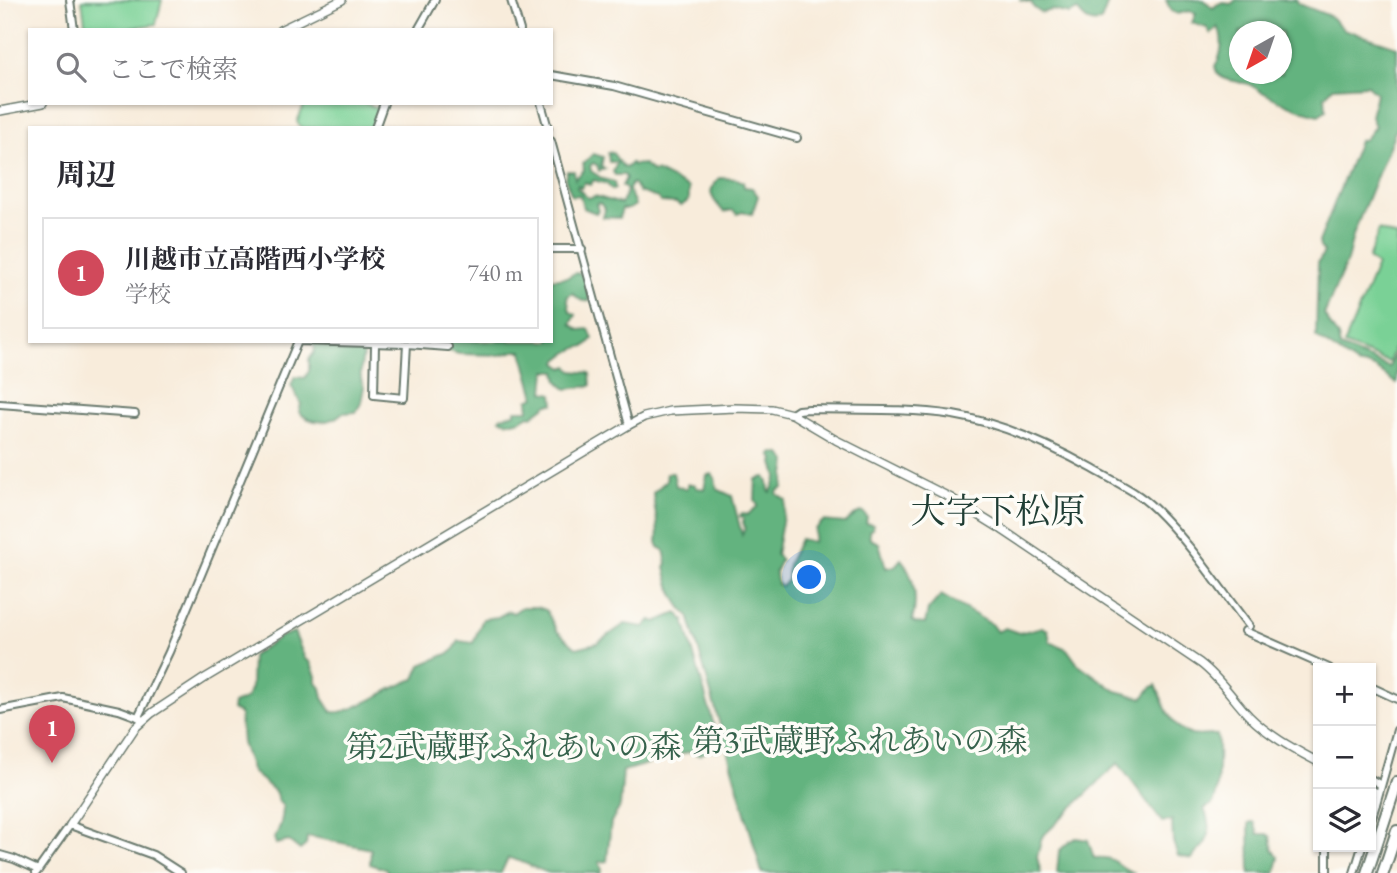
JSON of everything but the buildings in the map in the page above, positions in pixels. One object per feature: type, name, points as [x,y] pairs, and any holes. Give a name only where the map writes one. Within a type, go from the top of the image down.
[{"type":"highway","points":[[1367,873],[1397,782]]},
{"type":"highway","points":[[1383,873],[1397,831]]},
{"type":"street","points":[[70,0],[74,28]]},
{"type":"street","points":[[284,28],[342,0]]},
{"type":"street","points":[[419,28],[435,0]]},
{"type":"street","points":[[511,0],[519,28]]},
{"type":"street","points":[[553,75],[614,86],[797,138]]},
{"type":"street","points":[[0,111],[32,105]]},
{"type":"street","points":[[376,126],[383,105]]},
{"type":"street","points":[[542,105],[547,126]]},
{"type":"street","points":[[553,148],[629,425]]},
{"type":"street","points":[[553,249],[582,249]]},
{"type":"street","points":[[0,855],[37,871],[140,719],[297,343]]},
{"type":"street","points":[[349,343],[449,347]]},
{"type":"street","points":[[375,344],[374,395],[404,398],[407,344]]},
{"type":"street","points":[[0,404],[135,414]]},
{"type":"street","points":[[140,719],[644,417],[670,411],[772,409],[792,414],[836,440],[951,498],[1001,529],[1200,663],[1215,675],[1258,723],[1282,742],[1313,758]]},
{"type":"street","points":[[792,414],[798,410],[809,409],[901,411],[954,416],[979,421],[1042,443],[1118,482],[1154,507],[1171,525],[1247,629],[1318,663]]},
{"type":"street","points":[[1376,689],[1397,699]]},
{"type":"street","points":[[0,710],[63,698],[119,710],[140,719]]},
{"type":"street","points":[[1376,796],[1397,730]]},
{"type":"street","points":[[1376,782],[1381,785]]},
{"type":"street","points":[[70,824],[153,855],[181,873]]},
{"type":"street","points":[[1327,852],[1327,873]]},
{"type":"street","points":[[1354,873],[1360,852]]},
{"type":"green space","points":[[82,0],[162,0],[156,24],[129,28],[86,28]]},
{"type":"green space","points":[[1019,0],[1109,0],[1101,21],[1093,22],[1077,10],[1070,14],[1052,10],[1041,13],[1032,3]]},
{"type":"green space","points":[[1166,0],[1204,0],[1213,8],[1219,3],[1231,4],[1236,0],[1296,0],[1299,4],[1330,16],[1343,29],[1397,47],[1397,127],[1324,315],[1338,337],[1340,347],[1389,367],[1397,350],[1397,384],[1375,368],[1359,366],[1316,337],[1318,263],[1324,252],[1319,242],[1359,141],[1365,139],[1375,126],[1371,117],[1376,93],[1367,85],[1333,87],[1325,96],[1326,110],[1319,115],[1293,107],[1248,84],[1292,84],[1292,21],[1229,21],[1229,80],[1217,73],[1215,66],[1221,47],[1218,27],[1211,34],[1207,28],[1192,23],[1196,13],[1189,11],[1178,14],[1171,11]]},
{"type":"green space","points":[[304,105],[370,105],[378,108],[372,126],[300,126],[297,122]]},
{"type":"green space","points":[[612,152],[623,167],[626,168],[631,163],[644,164],[653,172],[656,171],[689,188],[689,200],[681,206],[661,202],[658,198],[639,192],[633,183],[629,190],[635,205],[622,209],[619,218],[603,217],[605,210],[600,203],[596,204],[596,213],[583,208],[580,195],[572,196],[565,178],[567,171],[574,171],[575,179],[584,170],[583,164],[593,154],[603,157],[601,167],[605,169],[599,171],[593,163],[590,166],[591,171],[614,182],[615,189],[612,190],[607,184],[594,180],[590,185],[585,182],[581,188],[578,185],[577,188],[588,198],[595,196],[621,204],[627,190],[622,186],[626,178],[613,172],[617,162],[609,162],[608,153]]},
{"type":"green space","points":[[719,178],[737,179],[743,182],[744,187],[752,188],[758,196],[752,214],[722,210],[711,194]]},
{"type":"green space","points":[[1379,230],[1397,237],[1397,341],[1389,362],[1344,345],[1377,265],[1368,259]]},
{"type":"green space","points":[[575,273],[584,274],[590,301],[582,300],[573,293],[567,297],[570,312],[576,315],[571,324],[579,330],[589,329],[593,339],[586,346],[564,355],[557,363],[564,368],[568,366],[572,371],[590,373],[591,386],[567,389],[558,381],[556,371],[546,371],[544,392],[553,394],[554,404],[548,404],[532,416],[511,422],[504,421],[501,417],[515,413],[515,410],[529,410],[528,400],[535,397],[522,351],[501,355],[459,354],[446,350],[439,343],[553,343],[553,279]]},
{"type":"green space","points":[[312,343],[380,343],[377,350],[366,350],[364,354],[361,374],[364,387],[356,412],[342,413],[320,422],[299,412],[301,404],[291,385],[295,377],[305,378],[315,347]]},
{"type":"green space","name":"第3武蔵野ふれあいの森","points":[[781,454],[787,461],[783,488],[778,490],[777,494],[786,500],[776,555],[781,560],[775,572],[778,585],[782,586],[787,580],[788,564],[800,539],[813,542],[815,529],[823,521],[845,523],[863,512],[867,517],[866,523],[873,525],[869,531],[870,539],[879,543],[886,568],[895,566],[901,559],[906,565],[915,597],[912,621],[915,623],[925,624],[928,610],[941,595],[991,624],[997,632],[1005,628],[1019,633],[1042,627],[1048,630],[1050,642],[1067,649],[1077,663],[1116,691],[1143,698],[1156,685],[1169,715],[1178,727],[1193,735],[1217,735],[1215,799],[1204,809],[1208,822],[1208,837],[1192,859],[1178,856],[1173,842],[1172,820],[1162,822],[1118,763],[1042,837],[1037,857],[1041,873],[762,873],[689,616],[673,593],[665,567],[667,563],[664,550],[657,542],[653,493],[666,481],[667,473],[673,473],[676,486],[686,489],[688,484],[694,484],[697,488],[704,489],[707,475],[712,474],[717,489],[732,496],[742,535],[745,528],[744,518],[740,516],[742,513],[747,515],[758,506],[755,500],[756,479],[765,477],[771,492],[777,476],[771,455]]},
{"type":"green space","name":"第2武蔵野ふれあいの森","points":[[522,607],[546,610],[557,631],[576,648],[597,643],[625,624],[644,627],[651,620],[656,622],[677,613],[684,620],[721,750],[699,755],[688,752],[623,771],[620,807],[611,822],[607,861],[599,862],[601,873],[550,873],[508,858],[501,873],[388,873],[385,869],[370,864],[371,849],[313,837],[307,837],[306,845],[300,850],[289,841],[276,844],[274,838],[281,823],[283,806],[275,791],[252,772],[242,743],[240,714],[232,710],[233,704],[247,698],[251,687],[252,656],[280,637],[294,632],[305,659],[310,662],[323,698],[332,712],[340,712],[415,679],[421,665],[452,652],[459,641],[473,643],[483,619],[498,617],[509,611],[513,613]]},
{"type":"green space","points":[[1251,822],[1254,822],[1258,834],[1271,837],[1273,849],[1279,858],[1275,873],[1250,873]]},
{"type":"green space","name":"第3武蔵野ふれあいの森","points":[[1076,838],[1088,840],[1094,858],[1113,860],[1135,873],[1057,873],[1059,851]]},
{"type":"place","name":"川越市立高階西小学校","points":[[52,763]]},
{"type":"district","name":"大字下松原","points":[[998,510]]}]
